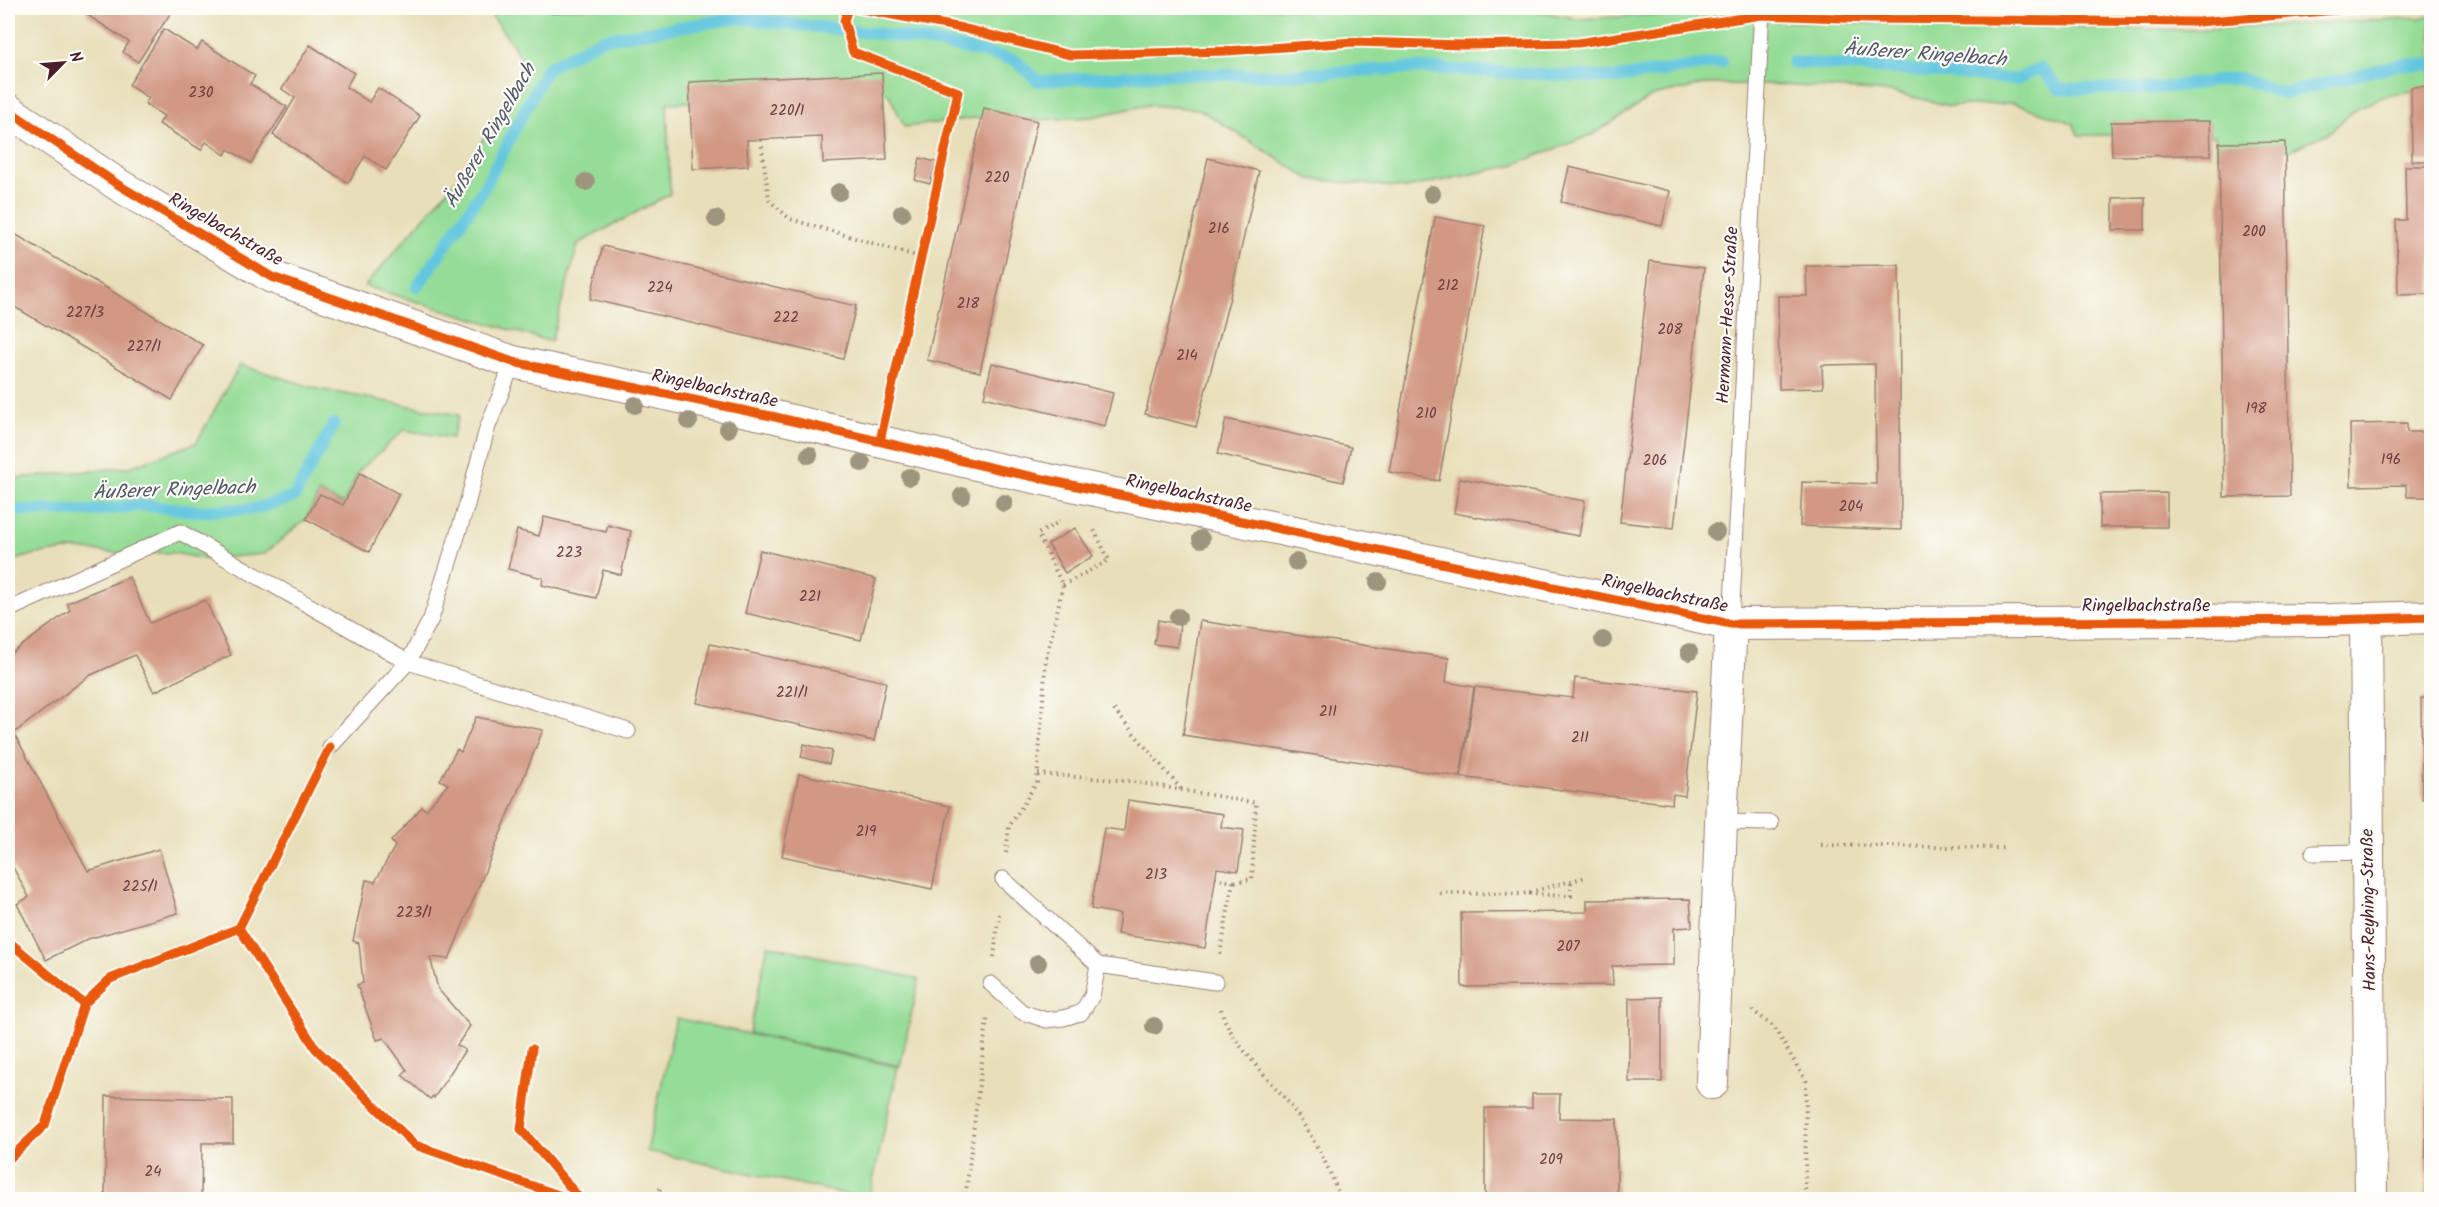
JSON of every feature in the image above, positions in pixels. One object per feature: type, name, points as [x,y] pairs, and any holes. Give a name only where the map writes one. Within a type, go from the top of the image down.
[{"type":"street","name":"Ringelbachstraße","points":[[8,110],[117,184],[272,277],[513,362],[815,426],[1085,498],[1731,624],[2366,620],[2432,617]]},
{"type":"street","name":"Hans-Reyhing-Straße","points":[[2366,620],[2371,1200]]},
{"type":"street","name":"Ringelbachstraße","points":[[1712,1083],[1721,822],[1731,624]]},
{"type":"lane","name":"Hermann-Hesse-Straße","points":[[1731,624],[1762,8]]},
{"type":"lane","points":[[330,747],[408,662],[431,619],[466,508],[487,429],[513,362]]},
{"type":"lane","points":[[8,610],[180,532],[408,662],[628,731]]},
{"type":"lane","points":[[1721,822],[1772,823]]},
{"type":"lane","points":[[2313,853],[2368,852]]},
{"type":"lane","points":[[1003,879],[1098,965],[1215,982]]},
{"type":"lane","points":[[991,984],[1022,1012],[1046,1020],[1063,1018],[1081,1013],[1092,996],[1098,965]]},
{"type":"path","points":[[761,140],[769,200],[790,219],[920,257]]},
{"type":"path","points":[[965,1200],[1010,827],[1037,782],[1046,659],[1063,585],[1038,534],[1085,498],[1109,560],[1063,585]]},
{"type":"path","points":[[1114,710],[1181,790]]},
{"type":"path","points":[[1038,774],[1116,779],[1256,803],[1252,879],[1233,882],[1215,878]]},
{"type":"path","points":[[1821,845],[2003,848]]},
{"type":"path","points":[[1523,894],[1586,877]]},
{"type":"path","points":[[1440,893],[1571,896],[1571,881]]},
{"type":"path","points":[[1233,882],[1215,982],[1223,1018],[1250,1057],[1291,1106],[1330,1167],[1341,1200]]},
{"type":"path","points":[[1716,981],[1774,1027],[1806,1081],[1805,1200]]},
{"type":"path","points":[[653,1200],[662,1186]]},
{"type":"green space","points":[[486,8],[1521,8],[1579,19],[1727,11],[1768,21],[2191,30],[2431,17],[2431,89],[2390,94],[2357,108],[2328,133],[2291,150],[2218,156],[2215,136],[2078,135],[2073,123],[2013,103],[1950,106],[1891,92],[1764,84],[1708,84],[1652,96],[1594,134],[1510,166],[1406,188],[1310,179],[1199,109],[1148,105],[1091,117],[1040,120],[974,118],[905,127],[888,93],[667,103],[670,194],[578,244],[551,342],[365,286],[464,171],[526,68],[511,42]]},
{"type":"green space","points":[[240,365],[318,389],[459,415],[452,438],[404,430],[358,472],[343,504],[319,493],[306,519],[264,554],[204,559],[174,553],[117,553],[76,549],[36,554],[12,561],[8,565],[8,479],[130,467],[196,443]]},
{"type":"green space","points":[[768,945],[919,979],[900,1066],[749,1033]]},
{"type":"green space","points":[[676,1018],[898,1067],[869,1199],[647,1151]]},
{"type":"building","points":[[91,8],[174,8],[138,62],[123,52],[129,42],[86,14]]},
{"type":"building","points":[[164,29],[197,50],[202,42],[255,76],[250,84],[287,107],[251,163],[228,149],[225,155],[206,142],[201,150],[159,124],[164,116],[145,104],[149,98],[129,85]]},
{"type":"building","points":[[310,45],[354,73],[346,87],[369,102],[378,88],[420,116],[386,170],[365,156],[348,183],[273,135],[295,98],[282,89]]},
{"type":"building","points":[[882,73],[887,160],[823,163],[822,137],[747,140],[748,166],[693,169],[689,82]]},
{"type":"building","points":[[2432,86],[2432,161],[2412,161],[2411,87]]},
{"type":"building","points":[[984,108],[1037,121],[980,372],[927,360]]},
{"type":"building","points":[[2210,121],[2211,155],[2112,156],[2111,122]]},
{"type":"building","points":[[2285,142],[2290,496],[2224,497],[2219,143]]},
{"type":"building","points":[[920,158],[936,162],[930,184],[915,180]]},
{"type":"building","points":[[1208,158],[1259,171],[1230,297],[1196,427],[1145,414],[1179,285]]},
{"type":"building","points":[[2405,166],[2432,166],[2432,294],[2398,295],[2396,220],[2406,220]]},
{"type":"building","points":[[1569,167],[1670,191],[1662,226],[1561,202]]},
{"type":"building","points":[[2145,197],[2145,230],[2113,230],[2113,198]]},
{"type":"building","points":[[1435,217],[1485,226],[1439,481],[1389,472]]},
{"type":"building","points":[[8,230],[203,345],[172,400],[8,303]]},
{"type":"building","points":[[603,246],[856,306],[843,359],[590,299]]},
{"type":"building","points":[[1650,261],[1704,268],[1674,528],[1620,522]]},
{"type":"building","points":[[1899,265],[1901,530],[1800,526],[1802,482],[1876,484],[1875,364],[1822,365],[1823,388],[1779,389],[1778,296],[1807,296],[1806,266]]},
{"type":"building","points":[[992,363],[1113,393],[1105,426],[984,397]]},
{"type":"building","points":[[1226,419],[1351,447],[1343,482],[1218,454]]},
{"type":"building","points":[[2407,423],[2407,432],[2432,432],[2432,497],[2407,497],[2406,485],[2351,486],[2350,424]]},
{"type":"building","points":[[360,473],[399,494],[369,552],[306,519],[320,494],[343,505]]},
{"type":"building","points":[[1460,478],[1585,501],[1579,536],[1454,513]]},
{"type":"building","points":[[2167,493],[2167,527],[2100,527],[2100,494]]},
{"type":"building","points":[[544,517],[606,532],[608,525],[631,531],[621,575],[603,570],[596,598],[542,585],[543,578],[508,569],[517,530],[539,536]]},
{"type":"building","points":[[1075,528],[1093,556],[1065,573],[1048,544]]},
{"type":"building","points":[[760,550],[876,579],[861,640],[745,613]]},
{"type":"building","points":[[129,577],[150,623],[205,600],[231,655],[154,692],[135,655],[89,676],[14,733],[88,871],[159,849],[178,913],[88,939],[46,960],[17,904],[29,897],[8,858],[8,656],[70,610],[67,603]]},
{"type":"building","points":[[1158,620],[1180,624],[1177,647],[1154,644]]},
{"type":"building","points":[[1200,621],[1449,658],[1446,682],[1474,687],[1460,777],[1183,735]]},
{"type":"building","points":[[710,644],[886,682],[874,741],[697,703]]},
{"type":"building","points":[[1575,678],[1697,691],[1685,796],[1673,794],[1672,804],[1461,777],[1475,687],[1573,698]]},
{"type":"building","points":[[2421,698],[2432,698],[2432,799],[2422,799]]},
{"type":"building","points":[[476,717],[543,730],[449,959],[430,957],[438,989],[470,1026],[457,1045],[465,1050],[434,1098],[433,1096],[430,1099],[402,1075],[407,1070],[384,1038],[377,1040],[357,985],[363,983],[359,943],[353,941],[366,880],[375,882],[395,846],[391,841],[422,807],[426,810],[448,784],[440,780],[457,749],[461,752]]},
{"type":"building","points":[[804,744],[832,751],[829,764],[801,757]]},
{"type":"building","points":[[799,774],[950,806],[932,889],[782,856]]},
{"type":"building","points":[[1128,800],[1223,814],[1221,827],[1244,830],[1238,871],[1217,868],[1205,948],[1117,934],[1120,914],[1091,909],[1104,828],[1124,831]]},
{"type":"building","points":[[1690,899],[1692,927],[1674,928],[1674,965],[1612,966],[1613,985],[1462,987],[1461,913],[1587,912],[1587,900]]},
{"type":"building","points":[[1662,997],[1662,1082],[1629,1082],[1629,998]]},
{"type":"building","points":[[2425,1047],[2432,1047],[2432,1200],[2426,1200]]},
{"type":"building","points":[[1532,1094],[1560,1094],[1559,1118],[1617,1119],[1617,1200],[1485,1200],[1485,1108],[1532,1108]]},
{"type":"building","points":[[106,1096],[233,1099],[233,1143],[202,1143],[201,1200],[105,1200]]},
{"type":"waterway","name":"Äußerer Ringelbach","points":[[417,287],[483,190],[547,68],[602,39],[737,18],[882,34],[958,47],[1015,60],[1038,81],[1164,74],[1279,75],[1418,68],[1617,78],[1722,62]]},
{"type":"waterway","name":"Äußerer Ringelbach","points":[[1792,62],[2016,80],[2040,68],[2060,89],[2151,89],[2240,78],[2283,94],[2401,64],[2432,65]]},
{"type":"waterway","name":"Äußerer Ringelbach","points":[[8,510],[92,511],[142,505],[197,511],[254,509],[294,497],[334,424]]},
{"type":"marked path","points":[[547,8],[553,10],[596,8]]},
{"type":"cycle path","points":[[848,8],[844,21],[853,52],[958,92],[880,441]]},
{"type":"cycle path","points":[[856,8],[962,28],[1070,55],[1227,51],[1353,42],[1464,45],[1578,43],[1762,15],[1868,19],[2198,22],[2360,8]]},
{"type":"cycle path","points":[[8,110],[117,184],[272,277],[513,362],[771,416],[1006,471],[1591,595],[1731,624],[2331,620],[2432,617]]},
{"type":"cycle path","points":[[8,1160],[45,1125],[84,1004],[110,979],[239,928],[330,747]]},
{"type":"cycle path","points":[[239,928],[316,1049],[415,1145],[573,1200]]},
{"type":"cycle path","points":[[8,941],[84,1004]]},
{"type":"cycle path","points":[[532,1049],[521,1129],[581,1200]]}]
